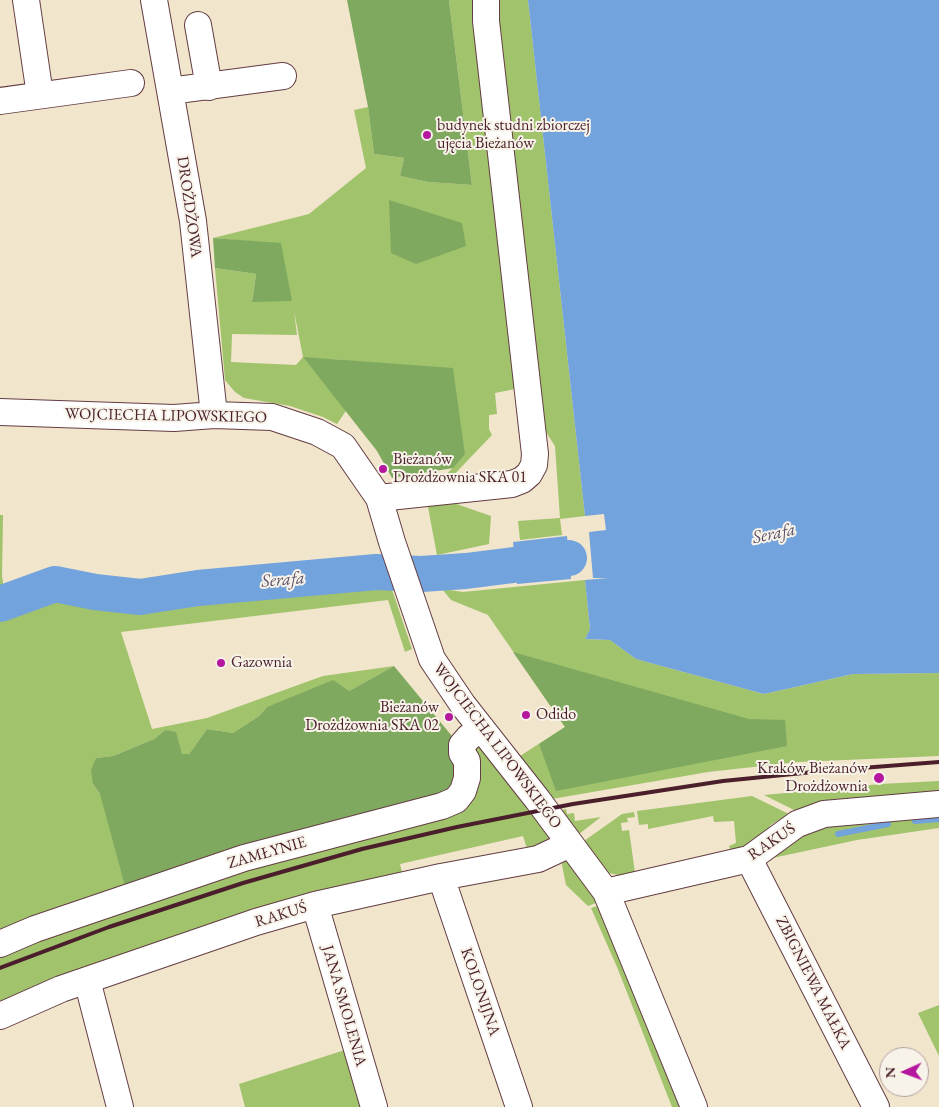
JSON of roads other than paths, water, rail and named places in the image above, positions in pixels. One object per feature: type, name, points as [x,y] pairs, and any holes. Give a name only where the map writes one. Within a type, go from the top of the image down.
[{"type":"street","points":[[26,0],[40,95]]},
{"type":"street","name":"DROŻDŻOWA","points":[[154,0],[193,221],[214,415]]},
{"type":"street","points":[[380,498],[512,484],[522,480],[529,474],[534,465],[535,454],[486,21],[486,0]]},
{"type":"street","points":[[198,25],[209,87]]},
{"type":"street","points":[[170,91],[283,76]]},
{"type":"street","points":[[0,101],[131,82]]},
{"type":"street","name":"WOJCIECHA LIPOWSKIEGO","points":[[0,412],[174,418],[214,415],[272,417],[317,432],[343,446],[380,498],[407,589],[432,659],[463,705],[606,892],[694,1107]]},
{"type":"street","name":"ZAMŁYNIE","points":[[0,944],[52,923],[244,858],[442,806],[456,800],[462,791],[466,778],[467,761],[462,753],[462,745],[469,737],[482,728]]},
{"type":"street","name":"RAKUŚ","points":[[606,892],[749,859],[797,824],[824,814],[939,804]]},
{"type":"street","name":"RAKUŚ","points":[[0,1016],[61,989],[256,922],[315,905],[441,877],[538,859],[570,844]]},
{"type":"street","name":"ZBIGNIEWA MAŁKA","points":[[749,859],[876,1107]]},
{"type":"street","name":"KOLONIJNA","points":[[441,877],[519,1107]]},
{"type":"street","name":"JANA SMOLENIA","points":[[315,905],[374,1107]]},
{"type":"street","points":[[87,980],[120,1107]]},
{"type":"water","points":[[528,0],[939,0],[939,673],[853,674],[764,694],[636,659],[610,640],[585,639],[590,629],[585,580],[608,578],[593,578],[589,532],[606,530],[604,514],[585,516]]},
{"type":"water","points":[[567,536],[571,579],[517,584],[513,542]]},
{"type":"waterway","name":"Serafa","points":[[0,604],[55,584],[95,592],[140,597],[198,588],[376,572],[421,574],[466,571],[569,558]]},
{"type":"waterway","points":[[915,821],[939,819]]},
{"type":"waterway","points":[[838,834],[888,824]]},
{"type":"railway","points":[[0,968],[109,927],[243,883],[362,849],[457,827],[573,804],[723,781],[939,762]]},
{"type":"place","name":"budynek studni zbiorczej ujęcia Bieżanów","points":[[427,135]]},
{"type":"place","name":"Bieżanów Drożdżownia SKA 01","points":[[383,469]]},
{"type":"place","name":"Gazownia","points":[[221,663]]},
{"type":"place","name":"Odido","points":[[526,715]]},
{"type":"place","name":"Bieżanów Drożdżownia SKA 02","points":[[449,717]]},
{"type":"place","name":"Kraków Bieżanów Drożdżownia","points":[[879,778]]}]
